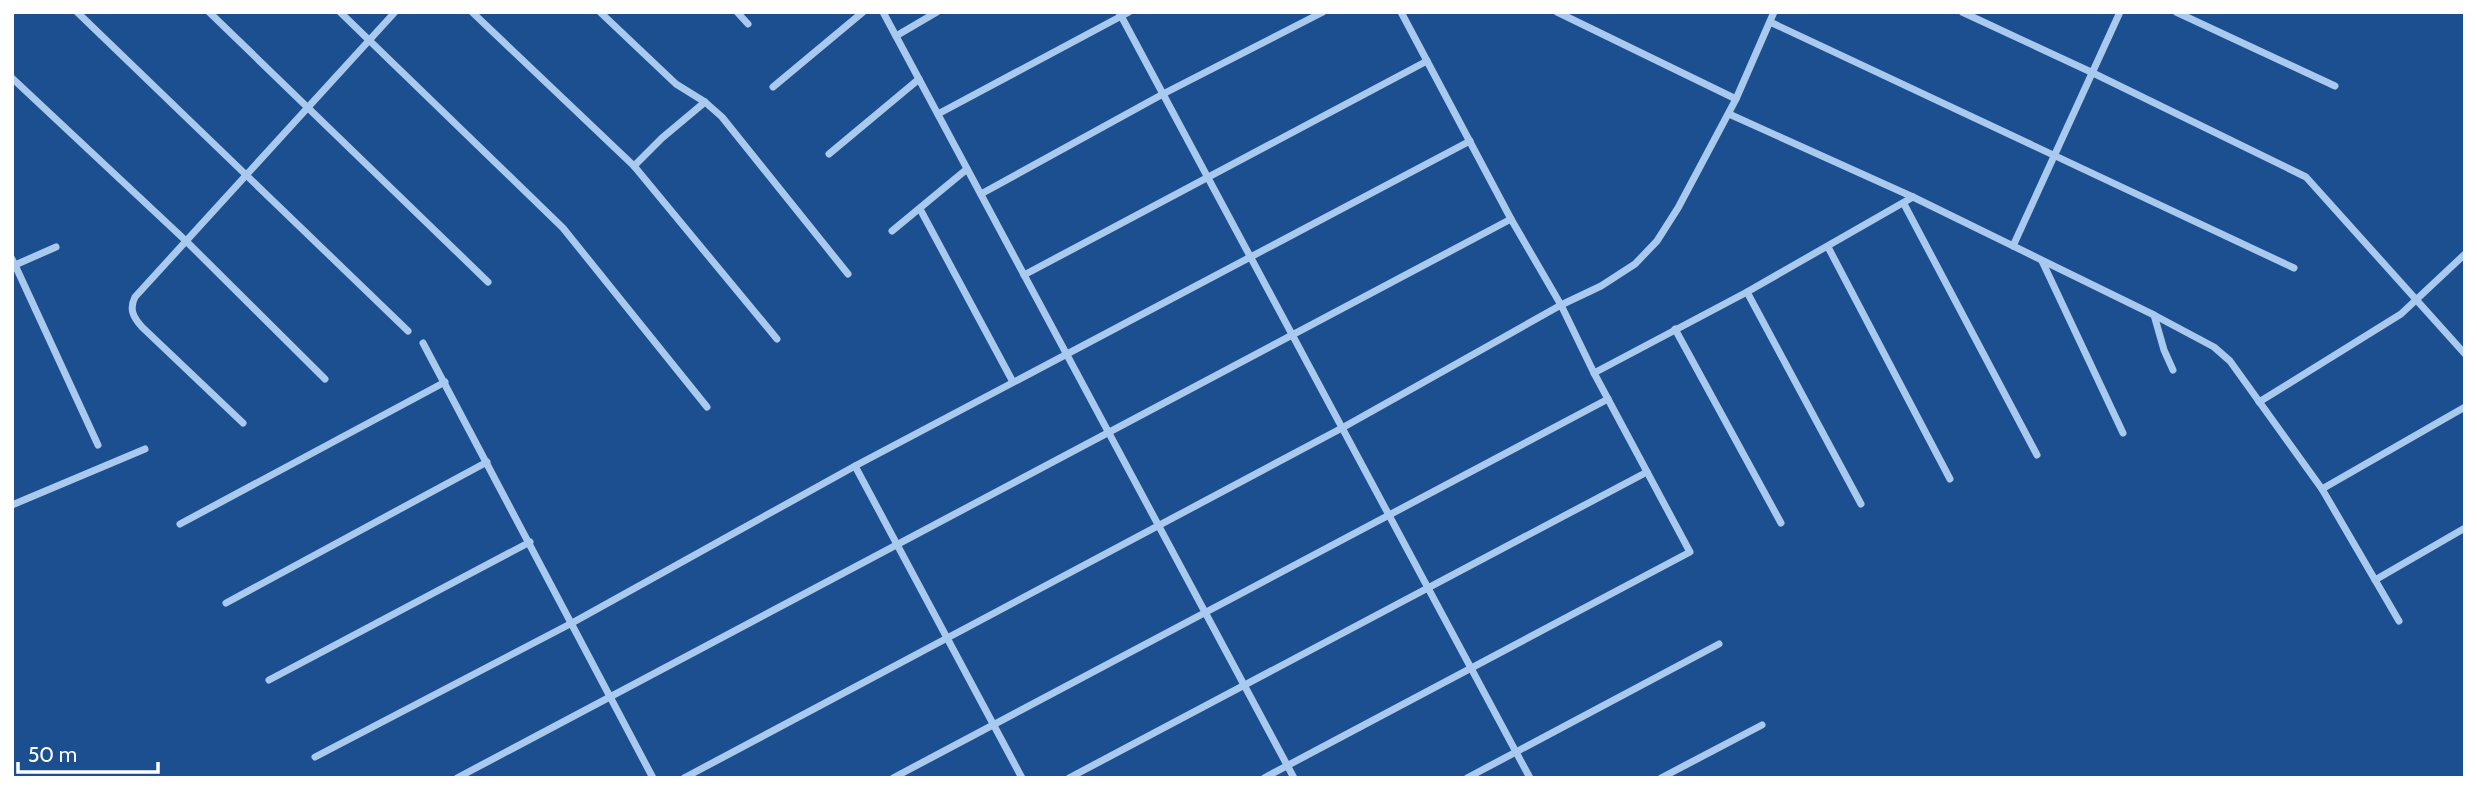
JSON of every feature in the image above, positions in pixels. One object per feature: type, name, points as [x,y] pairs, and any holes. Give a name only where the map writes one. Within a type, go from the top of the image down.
[{"type":"street","points":[[78,12],[408,331]]},
{"type":"street","points":[[209,12],[488,282]]},
{"type":"street","points":[[340,12],[564,228],[708,407]]},
{"type":"street","points":[[243,423],[134,319],[132,304],[135,297],[185,240],[395,12]]},
{"type":"street","points":[[472,12],[634,166],[777,339]]},
{"type":"street","points":[[600,12],[676,84],[705,102],[722,117],[848,274]]},
{"type":"street","points":[[737,12],[748,24]]},
{"type":"street","points":[[773,87],[863,12]]},
{"type":"street","points":[[883,12],[1294,778]]},
{"type":"street","points":[[896,36],[937,12]]},
{"type":"street","points":[[937,114],[1120,14],[1129,12]]},
{"type":"street","points":[[981,194],[1163,94],[1323,12]]},
{"type":"street","points":[[1265,778],[1690,552],[1594,373],[1561,305],[1511,219],[1401,12]]},
{"type":"street","points":[[1557,12],[1737,99]]},
{"type":"street","points":[[684,778],[1342,428],[1561,305],[1601,286],[1635,264],[1657,242],[1737,99],[1774,12]]},
{"type":"street","points":[[1962,12],[2306,177],[2465,354]]},
{"type":"street","points":[[2013,246],[2120,12]]},
{"type":"street","points":[[2176,12],[2335,86]]},
{"type":"street","points":[[1120,14],[1530,778]]},
{"type":"street","points":[[1770,22],[2294,268]]},
{"type":"street","points":[[1024,275],[1427,61]]},
{"type":"street","points":[[12,78],[185,240],[325,379]]},
{"type":"street","points":[[829,154],[919,79]]},
{"type":"street","points":[[634,166],[705,102]]},
{"type":"street","points":[[1728,114],[1913,197],[2214,347],[2230,361],[2322,489],[2399,621]]},
{"type":"street","points":[[315,757],[572,623],[855,466],[1470,141]]},
{"type":"street","points":[[892,231],[967,169]]},
{"type":"street","points":[[1594,373],[1747,292],[1913,197]]},
{"type":"street","points":[[1904,204],[2037,454]]},
{"type":"street","points":[[920,209],[1013,382]]},
{"type":"street","points":[[457,778],[1511,219]]},
{"type":"street","points":[[56,247],[13,263],[98,445]]},
{"type":"street","points":[[1828,247],[1950,479]]},
{"type":"street","points":[[2259,402],[2401,314],[2465,254]]},
{"type":"street","points":[[2041,261],[2123,433]]},
{"type":"street","points":[[1747,292],[1861,504]]},
{"type":"street","points":[[2154,315],[2173,370]]},
{"type":"street","points":[[1675,329],[1781,523]]},
{"type":"street","points":[[423,343],[653,778]]},
{"type":"street","points":[[180,524],[445,382]]},
{"type":"street","points":[[893,778],[1608,399]]},
{"type":"street","points":[[2322,489],[2465,407]]},
{"type":"street","points":[[12,505],[145,449]]},
{"type":"street","points":[[226,603],[487,462]]},
{"type":"street","points":[[855,466],[1022,778]]},
{"type":"street","points":[[1069,778],[1647,472]]},
{"type":"street","points":[[2375,580],[2465,528]]},
{"type":"street","points":[[269,680],[530,542]]},
{"type":"street","points":[[1467,778],[1718,644]]},
{"type":"street","points":[[1661,778],[1762,725]]}]
